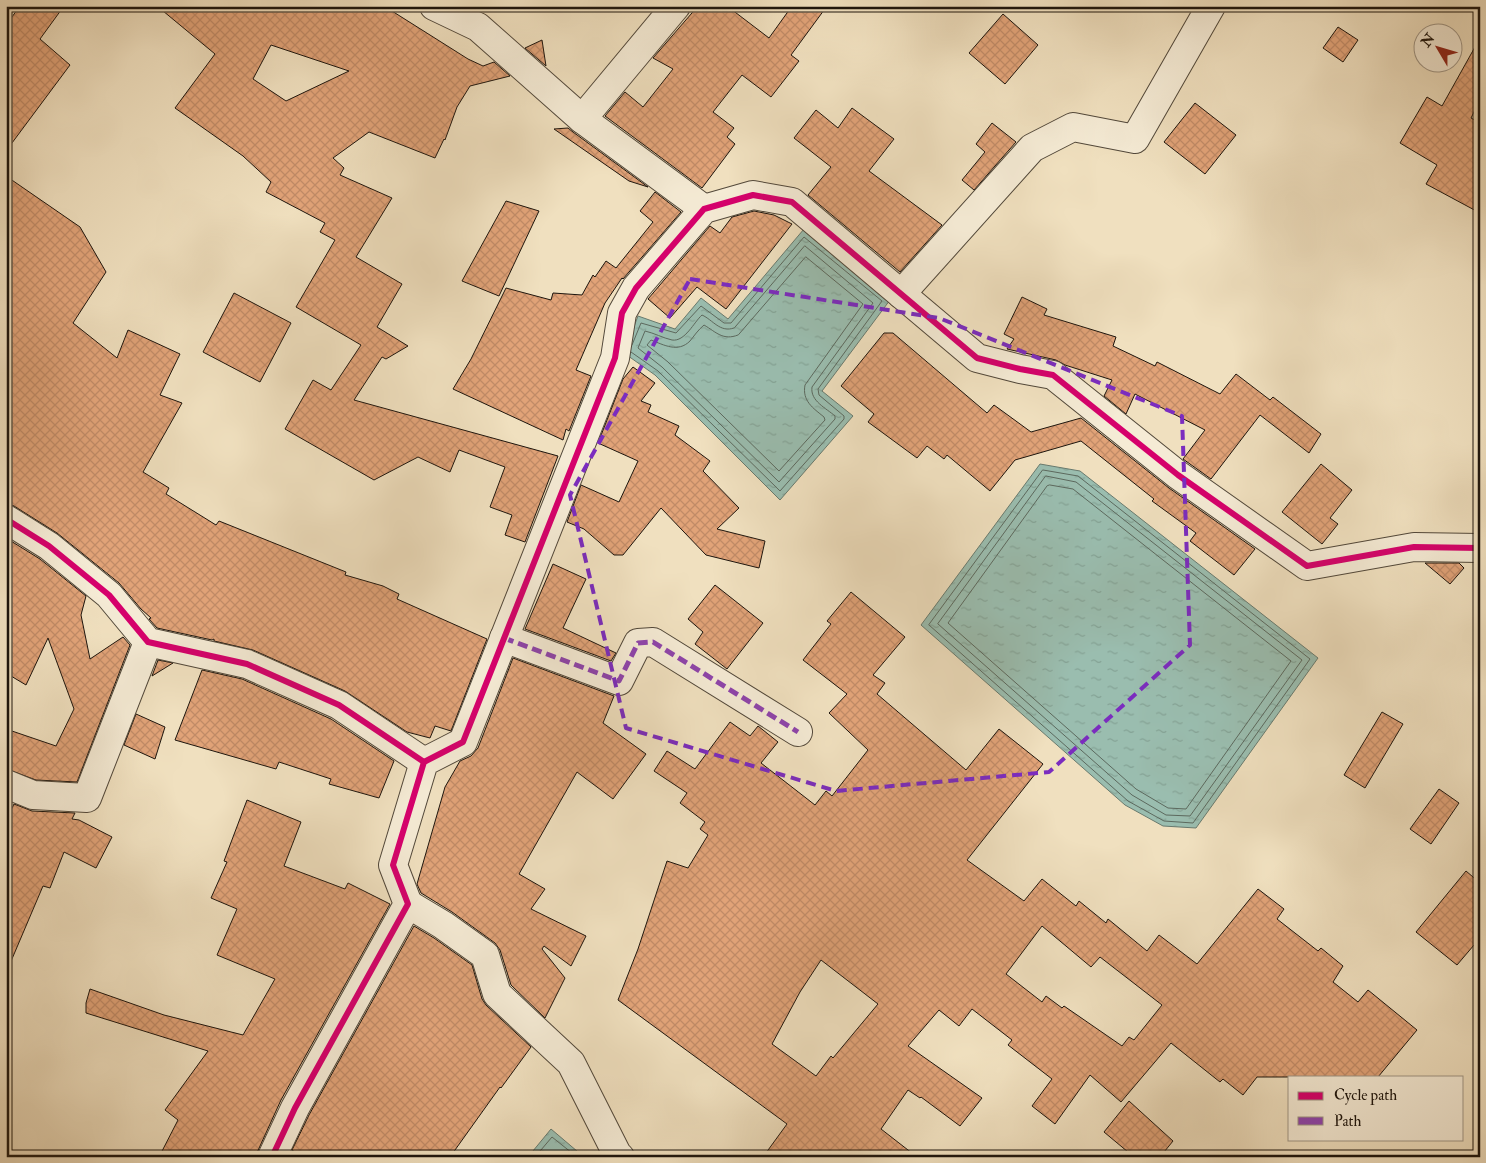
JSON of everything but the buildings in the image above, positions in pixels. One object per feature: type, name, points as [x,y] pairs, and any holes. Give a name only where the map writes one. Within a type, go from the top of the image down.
[{"type":"street","points":[[434,6],[478,27],[582,119],[704,209]]},
{"type":"street","points":[[582,119],[676,6]]},
{"type":"street","points":[[901,294],[1032,148],[1073,127],[1135,139],[1210,6]]},
{"type":"street","points":[[620,1157],[616,1154],[570,1063],[498,994],[485,955],[408,904],[393,865],[424,762],[463,742],[614,358],[622,313],[636,288],[704,209],[753,195],[792,202],[977,358],[1053,375],[1178,475],[1307,566],[1414,547],[1480,548]]},
{"type":"street","points":[[6,519],[49,546],[108,595],[148,642],[247,664],[339,705],[424,762]]},
{"type":"street","points":[[504,638],[619,681],[638,643],[653,642],[798,732]]},
{"type":"street","points":[[6,784],[33,795],[87,798],[148,642]]},
{"type":"street","points":[[272,1157],[300,1100],[408,904]]},
{"type":"highlighted area","points":[[690,279],[939,318],[1182,416],[1190,645],[1049,772],[836,791],[626,728],[570,495]]},
{"type":"water","points":[[804,229],[890,300],[822,391],[853,416],[780,500],[655,375],[624,353],[638,316],[675,329],[701,298],[728,319]]},
{"type":"water","points":[[1040,464],[1080,471],[1318,658],[1196,828],[1163,826],[1125,805],[921,625]]},
{"type":"water","points":[[551,1129],[584,1157],[528,1157]]},
{"type":"marked path","points":[[504,638],[619,681],[638,643],[653,642],[798,732]]},
{"type":"cycle path","points":[[272,1157],[295,1108],[408,904],[393,865],[424,762],[463,742],[615,358],[622,313],[636,288],[704,209],[753,195],[792,202],[977,358],[1053,375],[1178,475],[1307,566],[1414,547],[1480,548]]},
{"type":"cycle path","points":[[6,519],[49,546],[109,595],[148,642],[247,664],[339,705],[424,762]]}]
